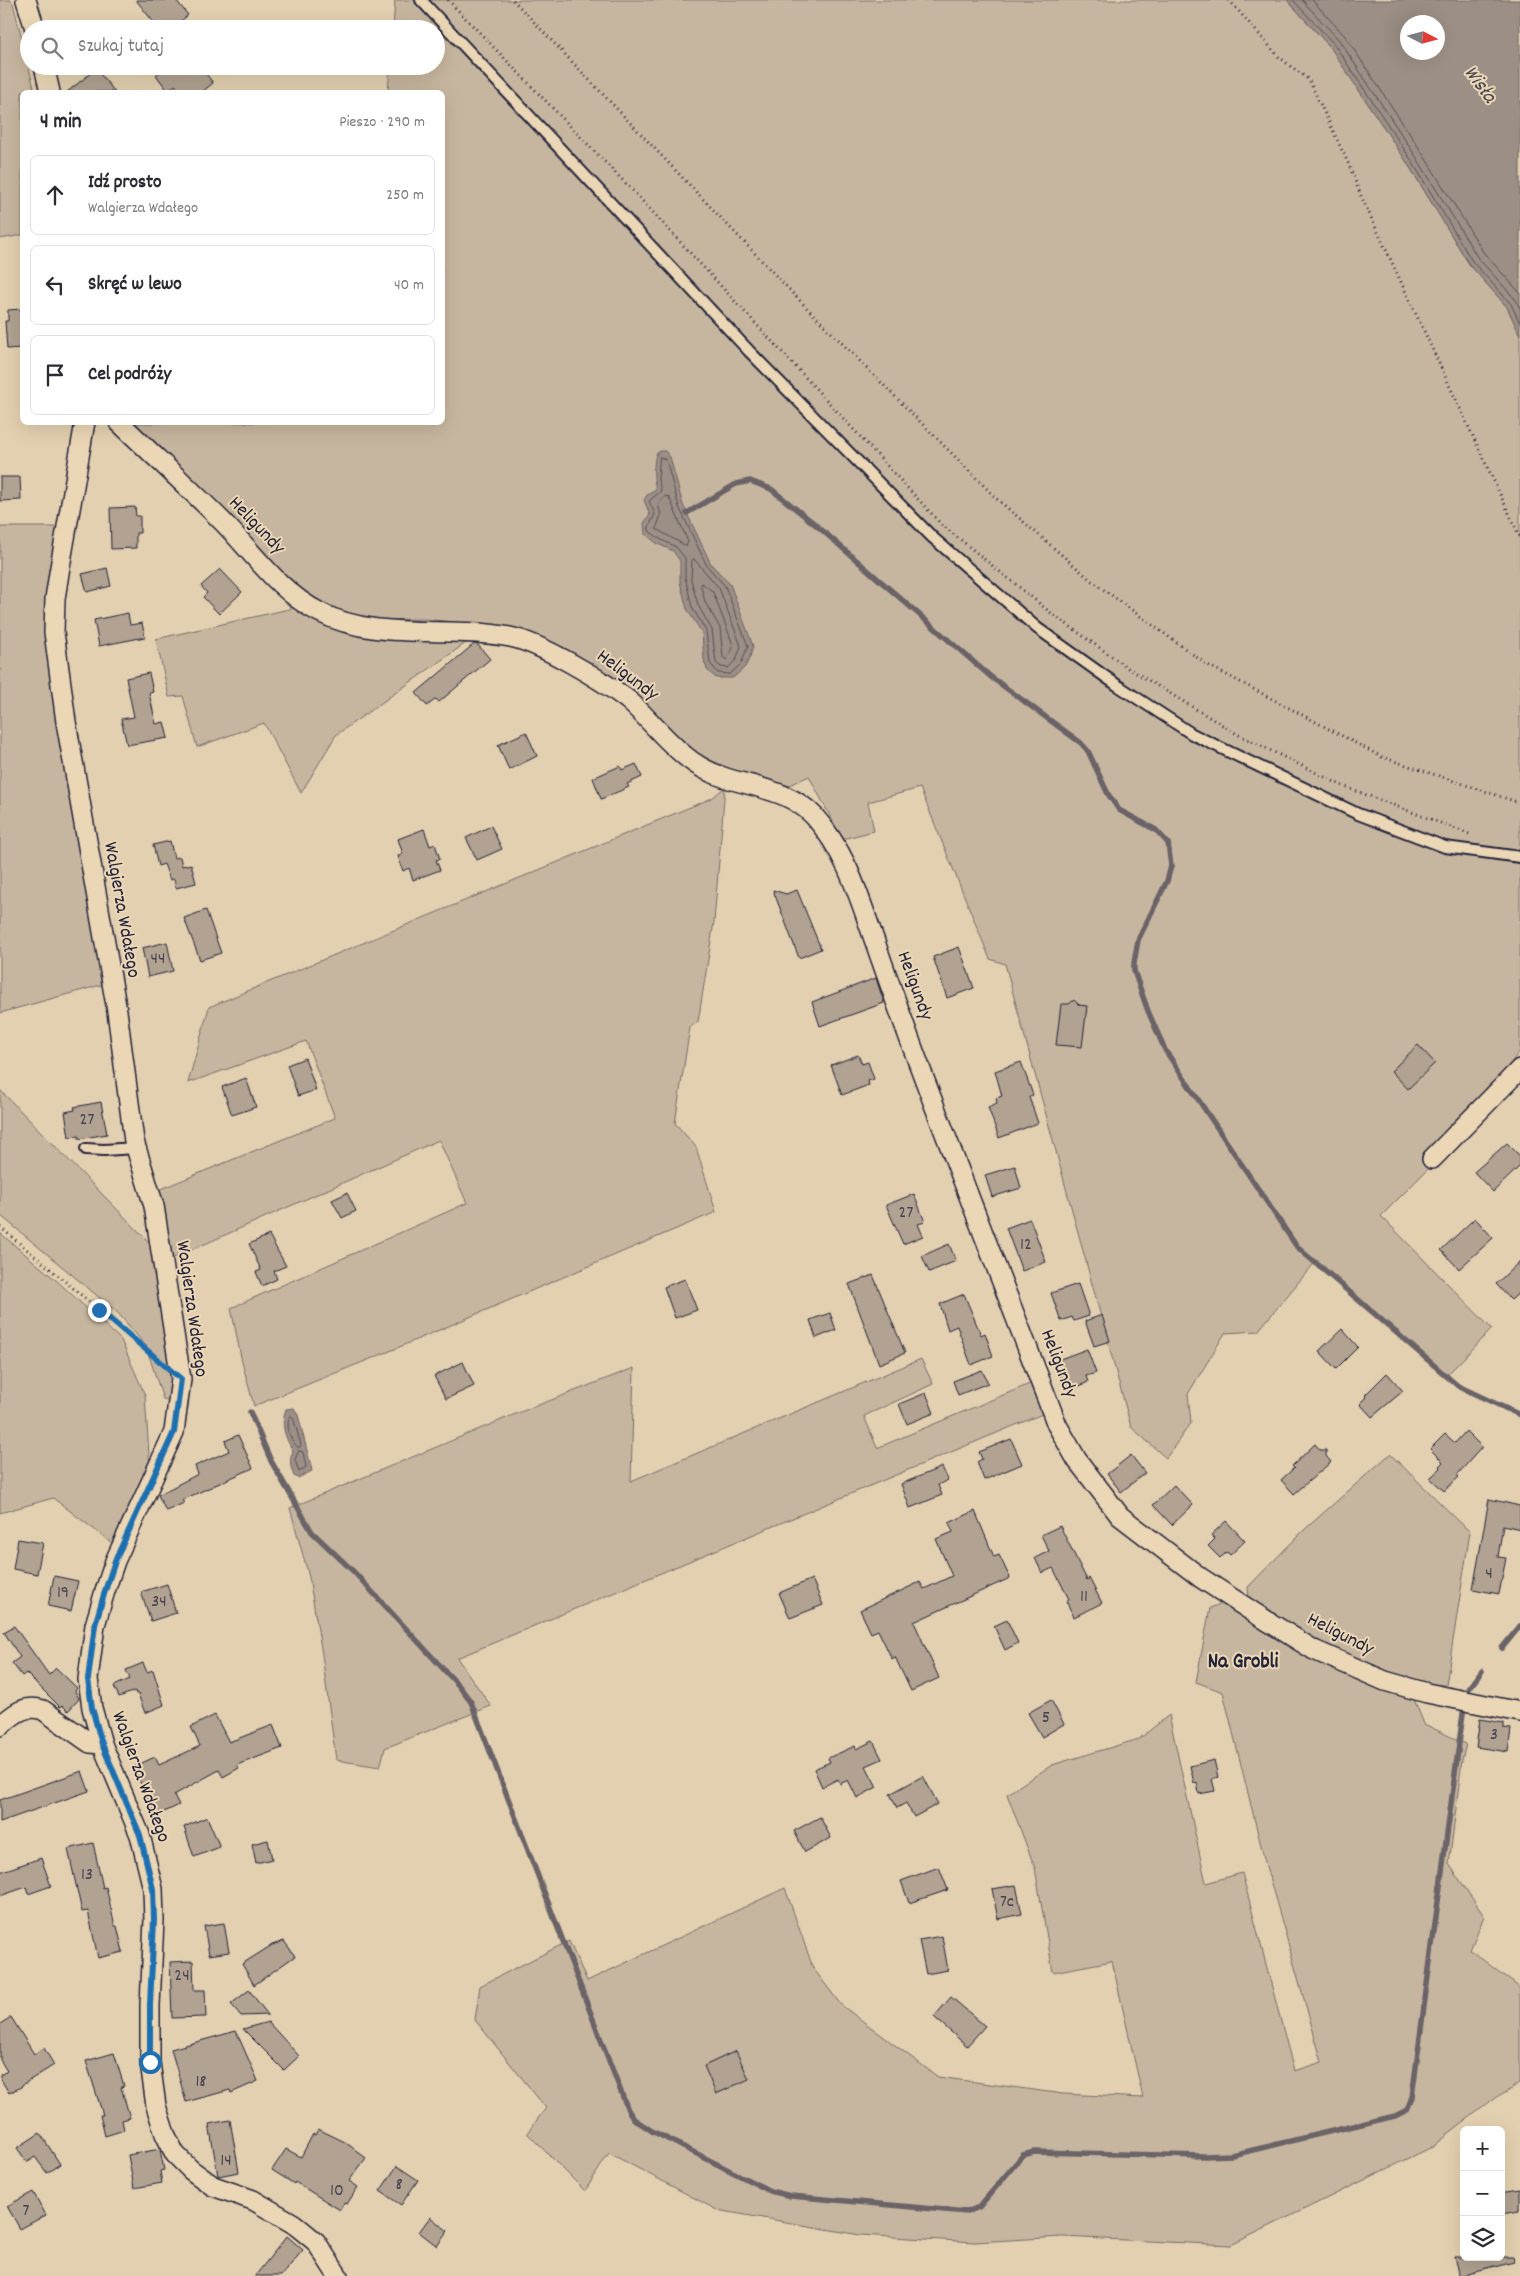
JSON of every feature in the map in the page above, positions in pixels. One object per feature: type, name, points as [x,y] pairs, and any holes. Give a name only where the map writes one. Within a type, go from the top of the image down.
[{"type":"street","points":[[26,0],[33,20]]},
{"type":"street","points":[[46,75],[50,90]]},
{"type":"street","name":"Walgierza Wdałego","points":[[84,425],[55,599],[54,632],[66,722],[117,1011],[136,1148],[154,1206],[181,1379],[174,1432],[115,1561],[95,1625],[88,1679],[92,1708],[102,1744],[140,1835],[153,1889],[154,1920],[150,2005],[150,2062],[156,2106],[165,2134],[175,2154],[191,2170],[213,2186],[253,2200],[294,2224],[316,2242],[338,2276]]},
{"type":"street","name":"Heligundy","points":[[122,425],[221,520],[276,580],[317,612],[345,623],[373,628],[410,632],[465,631],[514,638],[572,663],[627,700],[693,763],[718,775],[779,793],[803,805],[826,831],[851,872],[919,1065],[1057,1425],[1077,1460],[1120,1516],[1201,1578],[1322,1654],[1385,1681],[1427,1693],[1520,1712]]},
{"type":"street","points":[[1432,1159],[1520,1069]]},
{"type":"street","points":[[0,1726],[17,1712],[28,1707],[34,1707],[43,1710],[90,1744],[102,1744]]},
{"type":"lane","points":[[421,0],[440,20]]},
{"type":"lane","points":[[445,26],[750,351],[898,503],[932,537],[1037,628],[1117,685],[1192,734],[1358,814],[1445,848],[1520,857]]},
{"type":"lane","points":[[86,1149],[136,1148]]},
{"type":"path","points":[[448,0],[632,191],[942,524],[1029,595],[1128,668],[1237,734],[1343,786],[1477,837]]},
{"type":"path","points":[[513,0],[804,305],[998,499],[1092,581],[1206,664],[1382,757],[1520,804]]},
{"type":"path","points":[[1228,0],[1280,57],[1309,80],[1520,537]]},
{"type":"path","points":[[0,1228],[181,1379]]},
{"type":"shaded area","points":[[0,0],[10,0],[13,3],[20,31],[20,75],[31,75],[35,90],[20,90],[20,235],[0,239]]},
{"type":"shaded area","points":[[395,0],[1287,0],[1330,47],[1406,161],[1469,264],[1507,307],[1520,335],[1520,1051],[1431,1166],[1381,1216],[1492,1329],[1447,1375],[1317,1260],[1258,1331],[1225,1333],[1188,1394],[1191,1423],[1166,1458],[1131,1427],[1005,964],[990,959],[920,788],[868,802],[874,831],[842,839],[809,776],[788,786],[740,774],[695,753],[573,655],[508,627],[423,619],[371,620],[340,614],[316,601],[287,578],[236,521],[149,443],[135,425],[445,425],[445,90],[388,90],[389,75],[445,75],[445,20],[394,20]]},
{"type":"shaded area","points":[[0,527],[63,527],[50,573],[108,983],[0,1013]]},
{"type":"shaded area","points":[[298,607],[477,635],[336,735],[301,793],[264,723],[197,747],[183,696],[169,697],[156,639]]},
{"type":"shaded area","points":[[725,787],[714,922],[698,1022],[690,1027],[675,1123],[696,1147],[716,1212],[390,1351],[254,1406],[242,1362],[231,1308],[467,1203],[439,1140],[171,1259],[158,1190],[335,1118],[306,1041],[188,1083],[209,1007],[712,798]]},
{"type":"shaded area","points":[[0,1090],[151,1244],[170,1354],[173,1402],[163,1399],[146,1346],[118,1313],[0,1215]]},
{"type":"shaded area","points":[[0,1233],[56,1280],[121,1340],[145,1395],[150,1470],[112,1543],[53,1498],[0,1513]]},
{"type":"shaded area","points":[[921,1359],[933,1384],[864,1416],[877,1448],[1032,1383],[1047,1412],[457,1658],[491,1706],[385,1748],[380,1767],[336,1760],[322,1654],[309,1577],[290,1508],[523,1411],[634,1368],[631,1481]]},
{"type":"shaded area","points":[[1390,1454],[1470,1532],[1446,1685],[1430,1685],[1348,1663],[1249,1601],[1248,1587],[1303,1531]]},
{"type":"shaded area","points":[[1222,1603],[1347,1675],[1413,1697],[1424,1724],[1466,1744],[1462,1760],[1449,1864],[1484,1916],[1470,1950],[1520,1988],[1520,2083],[1495,2098],[1430,2148],[1231,2245],[1062,2237],[975,2242],[860,2235],[717,2210],[609,2153],[585,2191],[527,2133],[546,2108],[475,2020],[480,1986],[569,1941],[587,1981],[785,1888],[813,1968],[841,2005],[938,2077],[1063,2094],[1143,2098],[1112,1961],[1053,1972],[1035,1868],[1007,1794],[1052,1765],[1139,1739],[1169,1715],[1206,1883],[1242,1873],[1294,2071],[1322,2062],[1266,1866],[1223,1692],[1196,1682],[1210,1608]]},
{"type":"water","name":"Wisła","points":[[1287,0],[1520,0],[1520,335],[1507,307],[1469,264],[1406,161],[1330,47]]},
{"type":"water","points":[[660,451],[665,451],[670,457],[683,505],[711,564],[730,584],[753,646],[745,667],[733,678],[716,678],[707,670],[704,660],[702,633],[687,609],[680,582],[680,561],[673,551],[658,544],[645,534],[644,523],[650,515],[644,500],[647,495],[656,490],[654,463],[656,454]]},
{"type":"water","points":[[294,1408],[298,1415],[312,1471],[298,1478],[294,1476],[292,1470],[291,1460],[293,1451],[283,1426],[286,1409]]},
{"type":"building","points":[[136,0],[176,0],[188,15],[182,20],[152,20]]},
{"type":"building","points":[[88,75],[101,75],[113,90],[70,90]]},
{"type":"building","points":[[156,75],[207,75],[213,83],[204,90],[179,90],[175,85],[167,90]]},
{"type":"building","points":[[20,309],[20,348],[7,349],[5,321],[8,321],[8,310]]},
{"type":"building","points":[[0,477],[20,477],[21,500],[0,501]]},
{"type":"building","points":[[135,507],[136,516],[140,516],[140,533],[136,533],[136,548],[111,549],[110,508]]},
{"type":"building","points":[[107,568],[111,586],[87,592],[82,574]]},
{"type":"building","points":[[220,569],[242,592],[219,614],[203,597],[207,593],[201,586]]},
{"type":"building","points":[[128,613],[130,625],[142,623],[145,637],[99,646],[94,620]]},
{"type":"building","points":[[474,644],[478,645],[490,659],[439,702],[436,699],[427,706],[416,693]]},
{"type":"building","points":[[149,673],[153,692],[149,693],[156,724],[164,722],[168,738],[127,745],[121,719],[134,717],[126,678]]},
{"type":"building","points":[[526,732],[537,756],[509,770],[498,745]]},
{"type":"building","points":[[636,764],[642,777],[627,784],[629,787],[601,799],[593,778],[620,766],[622,770]]},
{"type":"building","points":[[491,826],[502,849],[477,860],[466,838]]},
{"type":"building","points":[[424,829],[430,846],[435,844],[440,859],[436,860],[440,870],[413,880],[409,868],[403,871],[398,856],[403,854],[398,839]]},
{"type":"building","points":[[170,841],[174,858],[180,857],[182,866],[191,864],[196,883],[176,888],[174,879],[170,880],[164,864],[158,866],[153,845]]},
{"type":"building","points":[[773,890],[786,894],[797,890],[821,949],[799,958]]},
{"type":"building","points":[[206,910],[221,953],[200,960],[184,918]]},
{"type":"building","points":[[167,942],[173,971],[148,977],[142,948]]},
{"type":"building","points":[[959,947],[974,988],[947,998],[933,957]]},
{"type":"building","points":[[876,978],[884,1003],[820,1026],[812,1002]]},
{"type":"building","points":[[1074,1000],[1079,1005],[1087,1006],[1082,1047],[1056,1045],[1061,1004],[1069,1004]]},
{"type":"building","points":[[1418,1045],[1435,1063],[1408,1089],[1391,1071]]},
{"type":"building","points":[[858,1055],[862,1064],[868,1062],[874,1079],[868,1081],[869,1085],[842,1095],[831,1065]]},
{"type":"building","points":[[305,1058],[316,1090],[298,1096],[287,1065]]},
{"type":"building","points":[[1021,1062],[1033,1095],[1029,1097],[1038,1123],[999,1138],[988,1107],[997,1103],[996,1098],[1002,1096],[995,1071]]},
{"type":"building","points":[[246,1078],[256,1107],[232,1115],[222,1087]]},
{"type":"building","points":[[101,1102],[107,1134],[79,1139],[79,1136],[69,1137],[65,1112],[75,1110],[74,1107]]},
{"type":"building","points":[[1507,1143],[1520,1156],[1520,1166],[1493,1192],[1474,1172]]},
{"type":"building","points":[[1015,1166],[1021,1188],[992,1197],[985,1175]]},
{"type":"building","points":[[347,1193],[356,1211],[342,1218],[332,1200]]},
{"type":"building","points":[[914,1194],[925,1222],[918,1224],[923,1236],[903,1244],[886,1205]]},
{"type":"building","points":[[1475,1218],[1493,1238],[1459,1269],[1441,1250]]},
{"type":"building","points":[[1030,1219],[1046,1262],[1022,1271],[1006,1228]]},
{"type":"building","points":[[269,1235],[286,1266],[274,1271],[277,1279],[262,1286],[256,1272],[261,1270],[249,1244]]},
{"type":"building","points":[[949,1244],[956,1261],[929,1272],[922,1256]]},
{"type":"building","points":[[1520,1261],[1520,1292],[1511,1300],[1496,1284]]},
{"type":"building","points":[[873,1275],[905,1353],[879,1364],[849,1284]]},
{"type":"building","points":[[685,1279],[697,1310],[675,1318],[664,1287]]},
{"type":"building","points":[[1078,1284],[1089,1316],[1074,1321],[1072,1317],[1061,1321],[1051,1293]]},
{"type":"building","points":[[964,1294],[981,1335],[985,1333],[993,1356],[971,1365],[957,1326],[948,1330],[940,1304]]},
{"type":"building","points":[[830,1313],[836,1330],[816,1338],[810,1320]]},
{"type":"building","points":[[1102,1315],[1110,1341],[1094,1346],[1085,1321]]},
{"type":"building","points":[[1342,1329],[1358,1347],[1336,1369],[1319,1351]]},
{"type":"building","points":[[1087,1349],[1096,1373],[1086,1376],[1088,1382],[1073,1389],[1070,1382],[1063,1385],[1055,1361]]},
{"type":"building","points":[[463,1362],[474,1386],[446,1399],[434,1376]]},
{"type":"building","points":[[982,1370],[988,1383],[958,1395],[953,1381]]},
{"type":"building","points":[[1387,1373],[1403,1391],[1372,1417],[1360,1404],[1367,1397],[1365,1395]]},
{"type":"building","points":[[926,1393],[934,1413],[907,1424],[899,1404]]},
{"type":"building","points":[[1466,1431],[1482,1447],[1457,1475],[1459,1477],[1444,1491],[1430,1478],[1441,1468],[1439,1466],[1443,1462],[1430,1449],[1445,1434],[1455,1443]]},
{"type":"building","points":[[238,1435],[253,1468],[182,1500],[184,1503],[166,1511],[158,1495],[198,1474],[195,1466],[229,1451],[225,1441]]},
{"type":"building","points":[[1011,1439],[1022,1464],[984,1480],[977,1462],[982,1459],[979,1452]]},
{"type":"building","points":[[1315,1444],[1320,1450],[1326,1450],[1326,1456],[1331,1462],[1294,1494],[1281,1480],[1294,1468],[1292,1466]]},
{"type":"building","points":[[1131,1455],[1145,1473],[1121,1492],[1107,1474]]},
{"type":"building","points":[[942,1467],[948,1480],[938,1485],[942,1495],[910,1508],[901,1484]]},
{"type":"building","points":[[1174,1485],[1193,1505],[1172,1525],[1153,1505]]},
{"type":"building","points":[[1489,1499],[1520,1506],[1520,1529],[1503,1525],[1498,1557],[1506,1558],[1499,1594],[1473,1589]]},
{"type":"building","points":[[975,1511],[994,1557],[999,1555],[1010,1578],[914,1622],[939,1678],[911,1691],[895,1657],[892,1659],[878,1630],[871,1633],[860,1610],[920,1582],[924,1589],[952,1576],[936,1539],[953,1532],[949,1523]]},
{"type":"building","points":[[1226,1521],[1245,1541],[1230,1555],[1227,1552],[1220,1558],[1208,1546],[1215,1539],[1211,1535]]},
{"type":"building","points":[[1060,1526],[1087,1580],[1089,1578],[1102,1603],[1074,1617],[1066,1601],[1069,1599],[1053,1568],[1042,1573],[1035,1558],[1049,1551],[1041,1535]]},
{"type":"building","points":[[18,1539],[43,1543],[37,1574],[13,1569]]},
{"type":"building","points":[[54,1576],[78,1581],[71,1611],[48,1606]]},
{"type":"building","points":[[812,1579],[823,1605],[790,1618],[779,1593]]},
{"type":"building","points":[[167,1584],[176,1613],[151,1621],[141,1592]]},
{"type":"building","points":[[1007,1620],[1018,1643],[1005,1650],[994,1626]]},
{"type":"building","points":[[14,1626],[49,1675],[56,1668],[77,1688],[75,1691],[79,1699],[68,1711],[62,1705],[60,1707],[26,1673],[22,1676],[12,1663],[20,1657],[4,1632]]},
{"type":"building","points":[[143,1663],[147,1672],[153,1670],[164,1705],[145,1713],[135,1691],[119,1697],[114,1686],[130,1679],[126,1670]]},
{"type":"building","points":[[1051,1700],[1064,1724],[1042,1737],[1028,1713]]},
{"type":"building","points":[[215,1715],[229,1742],[273,1725],[282,1748],[237,1765],[239,1768],[223,1777],[219,1770],[174,1795],[179,1805],[156,1816],[133,1767],[155,1757],[159,1765],[200,1746],[191,1727]]},
{"type":"building","points":[[1480,1719],[1504,1723],[1504,1728],[1511,1729],[1508,1752],[1476,1747]]},
{"type":"building","points":[[873,1741],[882,1759],[866,1766],[877,1787],[857,1798],[848,1780],[840,1784],[838,1779],[822,1787],[814,1769],[830,1762],[828,1758],[855,1746],[856,1749]]},
{"type":"building","points":[[1214,1760],[1218,1777],[1212,1779],[1215,1791],[1199,1794],[1197,1782],[1194,1783],[1190,1766]]},
{"type":"building","points":[[82,1771],[89,1791],[0,1822],[0,1800]]},
{"type":"building","points":[[923,1776],[938,1804],[914,1817],[906,1803],[897,1808],[890,1794]]},
{"type":"building","points":[[207,1817],[220,1847],[194,1857],[184,1827]]},
{"type":"building","points":[[820,1817],[831,1838],[805,1852],[794,1831]]},
{"type":"building","points":[[268,1840],[272,1859],[256,1863],[252,1844]]},
{"type":"building","points":[[93,1843],[103,1888],[106,1887],[123,1952],[98,1958],[88,1911],[82,1912],[68,1849]]},
{"type":"building","points":[[41,1858],[51,1886],[28,1894],[26,1887],[0,1896],[0,1872]]},
{"type":"building","points":[[939,1867],[948,1890],[909,1903],[901,1881]]},
{"type":"building","points":[[1016,1885],[1022,1914],[998,1919],[992,1889]]},
{"type":"building","points":[[224,1923],[229,1952],[209,1955],[204,1926]]},
{"type":"building","points":[[942,1936],[948,1970],[926,1974],[919,1940]]},
{"type":"building","points":[[284,1941],[295,1956],[254,1985],[242,1964],[272,1945]]},
{"type":"building","points":[[193,1961],[194,1990],[205,1990],[206,2017],[172,2018],[170,1962]]},
{"type":"building","points":[[249,1990],[268,2015],[241,2016],[231,2004]]},
{"type":"building","points":[[951,1997],[985,2026],[967,2046],[934,2017]]},
{"type":"building","points":[[11,2017],[34,2054],[44,2048],[54,2065],[9,2093],[0,2078],[0,2075],[7,2071],[0,2060],[0,2024]]},
{"type":"building","points":[[268,2022],[299,2056],[284,2070],[243,2029]]},
{"type":"building","points":[[236,2031],[258,2081],[231,2093],[230,2090],[186,2102],[171,2049]]},
{"type":"building","points":[[736,2051],[749,2079],[716,2094],[704,2066]]},
{"type":"building","points":[[114,2053],[124,2086],[121,2087],[130,2118],[122,2120],[124,2130],[105,2136],[100,2115],[103,2115],[86,2061]]},
{"type":"building","points":[[230,2120],[239,2172],[218,2176],[209,2124]]},
{"type":"building","points":[[318,2129],[345,2142],[366,2158],[349,2181],[358,2187],[347,2204],[344,2203],[340,2210],[272,2170],[286,2149],[301,2157],[313,2134],[315,2135]]},
{"type":"building","points":[[40,2133],[60,2164],[47,2173],[35,2157],[27,2162],[17,2148]]},
{"type":"building","points":[[160,2149],[164,2170],[160,2171],[162,2183],[134,2188],[128,2155]]},
{"type":"building","points":[[397,2166],[418,2180],[401,2205],[380,2191]]},
{"type":"building","points":[[1520,2189],[1520,2211],[1505,2213],[1505,2191]]},
{"type":"building","points":[[33,2192],[46,2215],[20,2229],[7,2206]]},
{"type":"building","points":[[430,2217],[448,2231],[437,2246],[419,2232]]},
{"type":"building","points":[[287,2236],[303,2250],[281,2276],[255,2276]]},
{"type":"building","points":[[1454,2257],[1460,2257],[1460,2261],[1505,2261],[1505,2257],[1513,2257],[1514,2262],[1459,2276]]},
{"type":"waterway","points":[[687,513],[736,484],[750,481],[771,489],[816,525],[991,677],[1081,743],[1088,751],[1108,794],[1119,810],[1156,830],[1168,843],[1171,866],[1167,881],[1138,940],[1134,963],[1134,971],[1148,1011],[1165,1050],[1297,1247],[1458,1386],[1520,1415]]},
{"type":"waterway","points":[[250,1412],[271,1461],[312,1532],[353,1571],[459,1686],[471,1702],[628,2110],[634,2119],[652,2131],[770,2191],[791,2196],[967,2212],[979,2207],[1023,2155],[1034,2152],[1232,2155],[1395,2116],[1407,2110],[1412,2097],[1464,1706]]},
{"type":"waterway","points":[[1502,1648],[1520,1626]]},
{"type":"waterway","points":[[1466,1693],[1482,1671]]},
{"type":"district","name":"Na Grobli","points":[[1243,1663]]},
{"type":"route","points":[[99,1310],[181,1379],[174,1432],[158,1472],[115,1561],[105,1591],[95,1625],[88,1679],[92,1708],[102,1744],[140,1835],[153,1889],[154,1920],[151,1955],[150,2062]]}]
